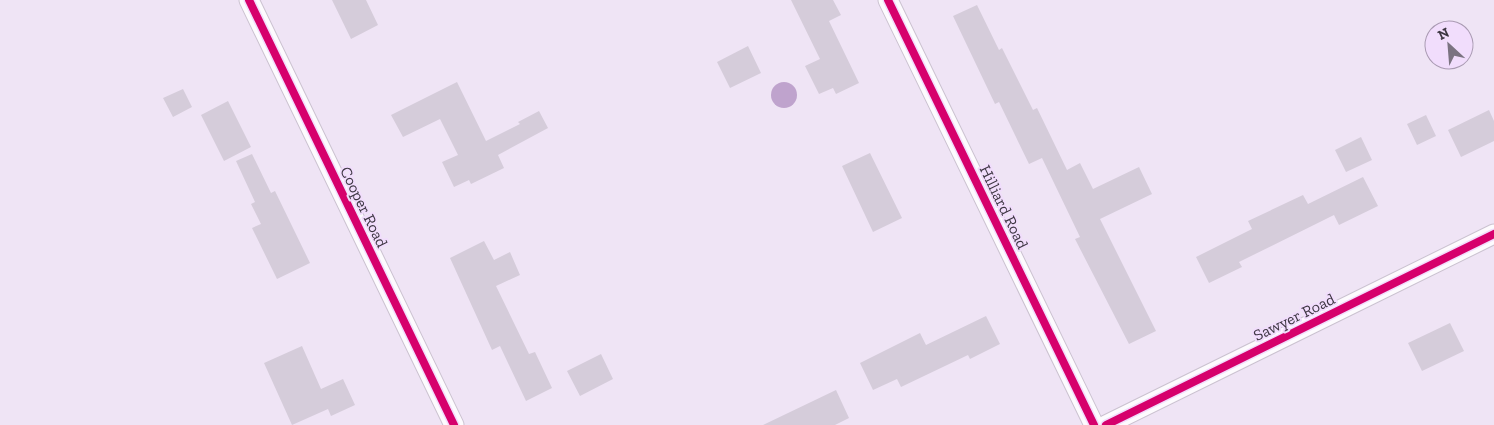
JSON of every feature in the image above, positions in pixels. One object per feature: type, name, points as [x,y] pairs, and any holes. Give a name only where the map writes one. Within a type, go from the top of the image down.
[{"type":"street","name":"Cooper Road","points":[[249,0],[454,425]]},
{"type":"street","name":"Hilliard Road","points":[[888,0],[1094,425]]},
{"type":"street","name":"Sawyer Road","points":[[1106,425],[1494,234]]},
{"type":"shaded area","points":[[784,82],[793,86],[797,95],[793,104],[784,108],[775,104],[771,95],[775,86]]},
{"type":"building","points":[[332,0],[366,0],[378,25],[351,39]]},
{"type":"building","points":[[791,0],[833,0],[841,15],[829,21],[859,83],[836,94],[833,88],[819,94],[805,66],[820,59]]},
{"type":"building","points":[[977,5],[999,50],[1002,48],[1033,110],[1037,108],[1067,170],[1080,163],[1093,189],[1139,167],[1152,194],[1100,219],[1156,331],[1129,344],[1075,239],[1080,237],[1042,158],[1029,164],[999,102],[995,104],[953,16]]},
{"type":"building","points":[[748,46],[761,73],[730,88],[717,62]]},
{"type":"building","points":[[457,82],[486,141],[520,124],[518,122],[539,111],[548,128],[498,155],[504,168],[471,184],[469,180],[454,187],[442,162],[458,155],[440,119],[403,137],[391,115]]},
{"type":"building","points":[[183,89],[192,107],[173,117],[163,98]]},
{"type":"building","points":[[228,101],[251,147],[224,161],[201,115]]},
{"type":"building","points":[[1489,110],[1494,121],[1494,141],[1461,157],[1448,130]]},
{"type":"building","points":[[1426,115],[1436,136],[1417,145],[1407,124]]},
{"type":"building","points":[[1361,137],[1372,160],[1346,172],[1335,150]]},
{"type":"building","points":[[870,153],[902,218],[873,232],[842,166]]},
{"type":"building","points":[[252,154],[271,193],[275,191],[310,263],[277,279],[252,228],[261,224],[251,204],[255,202],[236,161]]},
{"type":"building","points":[[1363,177],[1378,206],[1339,225],[1334,215],[1239,262],[1242,267],[1209,283],[1196,257],[1252,229],[1248,221],[1303,195],[1308,204]]},
{"type":"building","points":[[484,241],[494,260],[510,252],[520,275],[496,286],[529,354],[535,352],[552,388],[526,401],[500,346],[492,350],[450,258]]},
{"type":"building","points":[[986,316],[1000,344],[970,359],[968,355],[901,387],[897,379],[873,390],[860,363],[920,333],[926,345]]},
{"type":"building","points":[[1450,323],[1464,351],[1422,371],[1408,343]]},
{"type":"building","points":[[302,346],[321,389],[343,379],[355,405],[331,416],[328,409],[292,425],[264,363]]},
{"type":"building","points":[[601,354],[613,379],[580,396],[567,371]]},
{"type":"building","points":[[836,390],[849,418],[835,425],[763,425]]},
{"type":"cycle path","points":[[249,0],[454,425]]},
{"type":"cycle path","points":[[888,0],[1094,425]]},
{"type":"cycle path","points":[[1106,425],[1494,234]]}]
